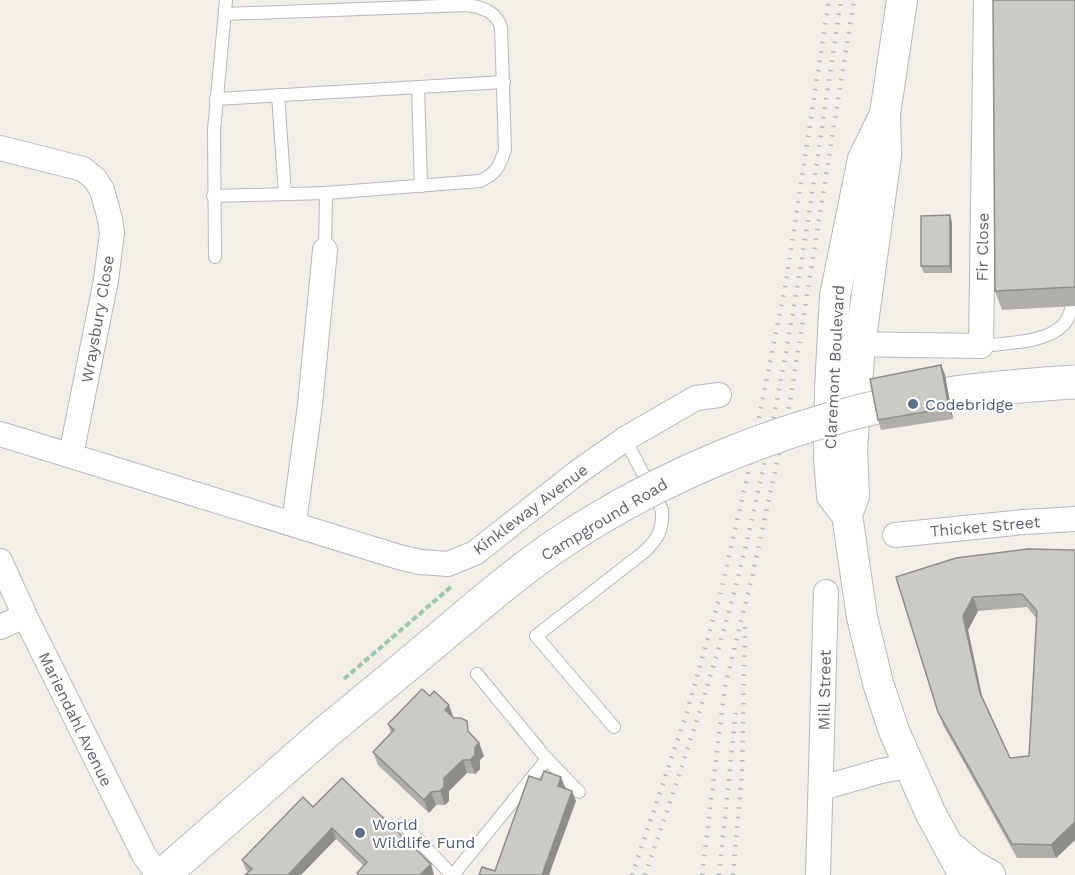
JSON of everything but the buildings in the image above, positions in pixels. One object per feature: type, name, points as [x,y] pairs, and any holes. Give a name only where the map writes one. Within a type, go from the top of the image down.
[{"type":"main road","name":"Campground Road","points":[[163,875],[325,733],[523,569],[578,531],[625,504],[681,475],[772,437],[832,418],[964,391],[1075,382]]},
{"type":"street","name":"Claremont Boulevard","points":[[902,0],[885,114],[886,155],[846,344],[830,458],[832,496],[847,515],[862,617],[887,712],[908,766],[964,875]]},
{"type":"street","name":"Fir Close","points":[[981,346],[986,0]]},
{"type":"street","name":"Wraysbury Close","points":[[0,148],[83,169],[95,179],[102,189],[110,219],[112,233],[106,280],[71,455]]},
{"type":"street","points":[[294,523],[310,405],[325,250]]},
{"type":"street","points":[[846,344],[981,346]]},
{"type":"street","name":"Kinkleway Avenue","points":[[5,438],[71,455],[399,557],[420,562],[448,564],[475,553],[578,472],[625,439],[696,398],[719,395]]},
{"type":"street","name":"Thicket Street","points":[[895,535],[1075,519]]},
{"type":"street","name":"Mariendahl Avenue","points":[[0,561],[144,855],[158,875]]},
{"type":"street","name":"Mill Street","points":[[818,875],[826,592]]},
{"type":"street","points":[[0,627],[25,616]]},
{"type":"street","points":[[822,788],[881,771],[908,766]]},
{"type":"street","points":[[944,840],[972,865],[990,875]]},
{"type":"lane","points":[[214,258],[216,99],[226,0]]},
{"type":"lane","points":[[213,196],[326,193],[480,181],[494,173],[505,150],[501,27],[497,18],[482,8],[468,5],[225,14]]},
{"type":"lane","points":[[216,99],[504,82]]},
{"type":"lane","points":[[418,87],[421,186]]},
{"type":"lane","points":[[278,95],[285,194]]},
{"type":"lane","points":[[325,250],[326,193]]},
{"type":"lane","points":[[981,346],[1036,338],[1051,333],[1062,327],[1069,318],[1072,306]]},
{"type":"lane","points":[[614,727],[536,636],[657,540],[663,522],[662,510],[625,439]]},
{"type":"lane","points":[[477,674],[547,759],[579,792]]},
{"type":"lane","points":[[403,824],[453,875],[547,759]]},
{"type":"path","points":[[336,687],[455,582]]},
{"type":"railway","points":[[632,875],[687,712],[720,595],[747,478],[786,282],[829,0]]},
{"type":"railway","points":[[645,875],[718,651],[753,514],[780,387],[841,0]]},
{"type":"railway","points":[[702,875],[725,686],[752,577],[790,402],[854,0]]},
{"type":"railway","points":[[733,875],[742,772],[745,627]]},
{"type":"railway","points":[[719,875],[736,710]]},
{"type":"place","name":"Codebridge","points":[[913,404]]},
{"type":"place","name":"World Wildlife Fund","points":[[360,833]]}]
